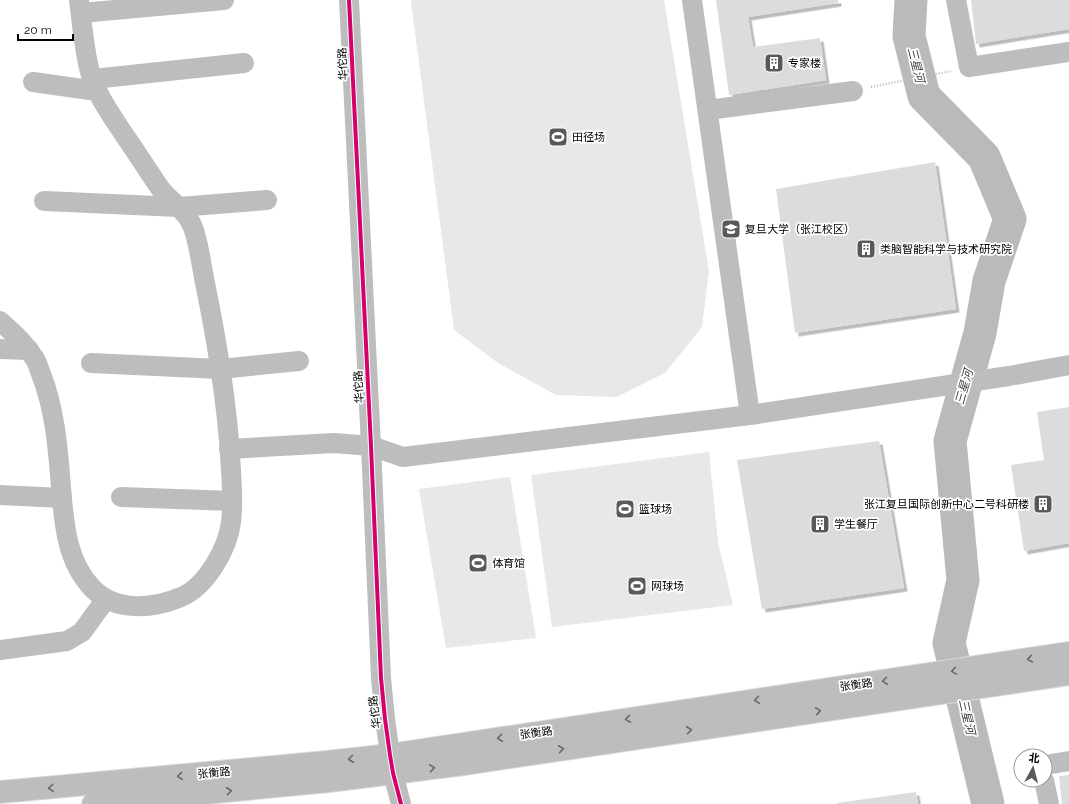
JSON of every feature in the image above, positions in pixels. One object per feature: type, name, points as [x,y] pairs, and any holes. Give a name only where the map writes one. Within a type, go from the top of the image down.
[{"type":"main road","name":"张衡路","points":[[0,792],[327,762],[392,764],[480,762],[986,676],[1069,654]]},
{"type":"main road","name":"张衡路","points":[[986,676],[1069,674]]},
{"type":"main road","name":"张衡路","points":[[93,804],[329,781],[392,764]]},
{"type":"street","points":[[0,321],[22,342],[36,360],[45,385],[53,414],[65,528],[71,553],[80,572],[93,589],[106,599],[125,606],[144,606],[168,602],[185,596],[199,584],[220,557],[227,541],[231,521],[232,501],[230,449],[220,369],[208,296],[192,224],[179,207],[163,192],[106,107],[95,85],[86,53],[80,6],[224,0]]},
{"type":"street","name":"华佗路","points":[[349,0],[381,678],[385,719],[392,764],[401,804]]},
{"type":"street","points":[[692,0],[750,415]]},
{"type":"street","points":[[956,0],[969,67],[1069,52]]},
{"type":"street","points":[[33,82],[95,85],[244,63]]},
{"type":"street","points":[[708,110],[853,91]]},
{"type":"street","points":[[44,201],[179,207],[267,200]]},
{"type":"street","points":[[0,349],[28,350]]},
{"type":"street","points":[[91,363],[220,369],[299,361]]},
{"type":"street","points":[[230,449],[334,443],[371,446],[402,457],[750,415],[927,389],[1069,365]]},
{"type":"street","points":[[0,495],[62,498]]},
{"type":"street","points":[[121,497],[232,501]]},
{"type":"street","points":[[0,650],[67,641],[82,632],[106,599]]},
{"type":"street","points":[[1053,764],[1069,761]]},
{"type":"street","points":[[1046,788],[1049,804]]},
{"type":"path","points":[[853,91],[969,67]]},
{"type":"shaded area","name":"田径场","points":[[411,0],[664,0],[709,271],[702,327],[665,373],[617,397],[556,395],[498,363],[454,330]]},
{"type":"shaded area","points":[[709,452],[718,542],[733,605],[552,627],[531,475]]},
{"type":"shaded area","name":"体育馆","points":[[510,477],[536,638],[446,648],[419,489]]},
{"type":"building","name":"专家楼","points":[[716,0],[838,0],[838,3],[748,17],[753,47],[820,38],[826,80],[729,95]]},
{"type":"building","points":[[971,0],[1069,0],[1069,29],[976,44]]},
{"type":"building","name":"类脑智能科学与技术研究院","points":[[935,162],[956,309],[795,333],[776,189]]},
{"type":"building","name":"张江复旦国际创新中心二号科研楼","points":[[1069,407],[1069,543],[1024,551],[1011,465],[1044,460],[1037,412]]},
{"type":"building","name":"学生餐厅","points":[[879,441],[904,588],[762,609],[737,460]]},
{"type":"building","points":[[1069,775],[1069,804],[1062,804],[1059,776]]},
{"type":"building","points":[[916,792],[918,804],[837,804],[837,803]]},
{"type":"waterway","name":"三星河","points":[[911,0],[909,36],[924,96],[984,157],[1010,219],[989,281],[980,333],[950,441],[963,580],[949,643],[988,804]]},
{"type":"cycle path","points":[[349,0],[381,678],[390,755],[401,804]]},
{"type":"place","name":"专家楼","points":[[774,63]]},
{"type":"place","name":"田径场","points":[[558,137]]},
{"type":"place","name":"复旦大学（张江校区）","points":[[731,229]]},
{"type":"place","name":"类脑智能科学与技术研究院","points":[[866,249]]},
{"type":"place","name":"张江复旦国际创新中心二号科研楼","points":[[1043,504]]},
{"type":"place","name":"篮球场","points":[[625,509]]},
{"type":"place","name":"学生餐厅","points":[[820,524]]},
{"type":"place","name":"体育馆","points":[[478,563]]},
{"type":"place","name":"网球场","points":[[637,586]]}]
